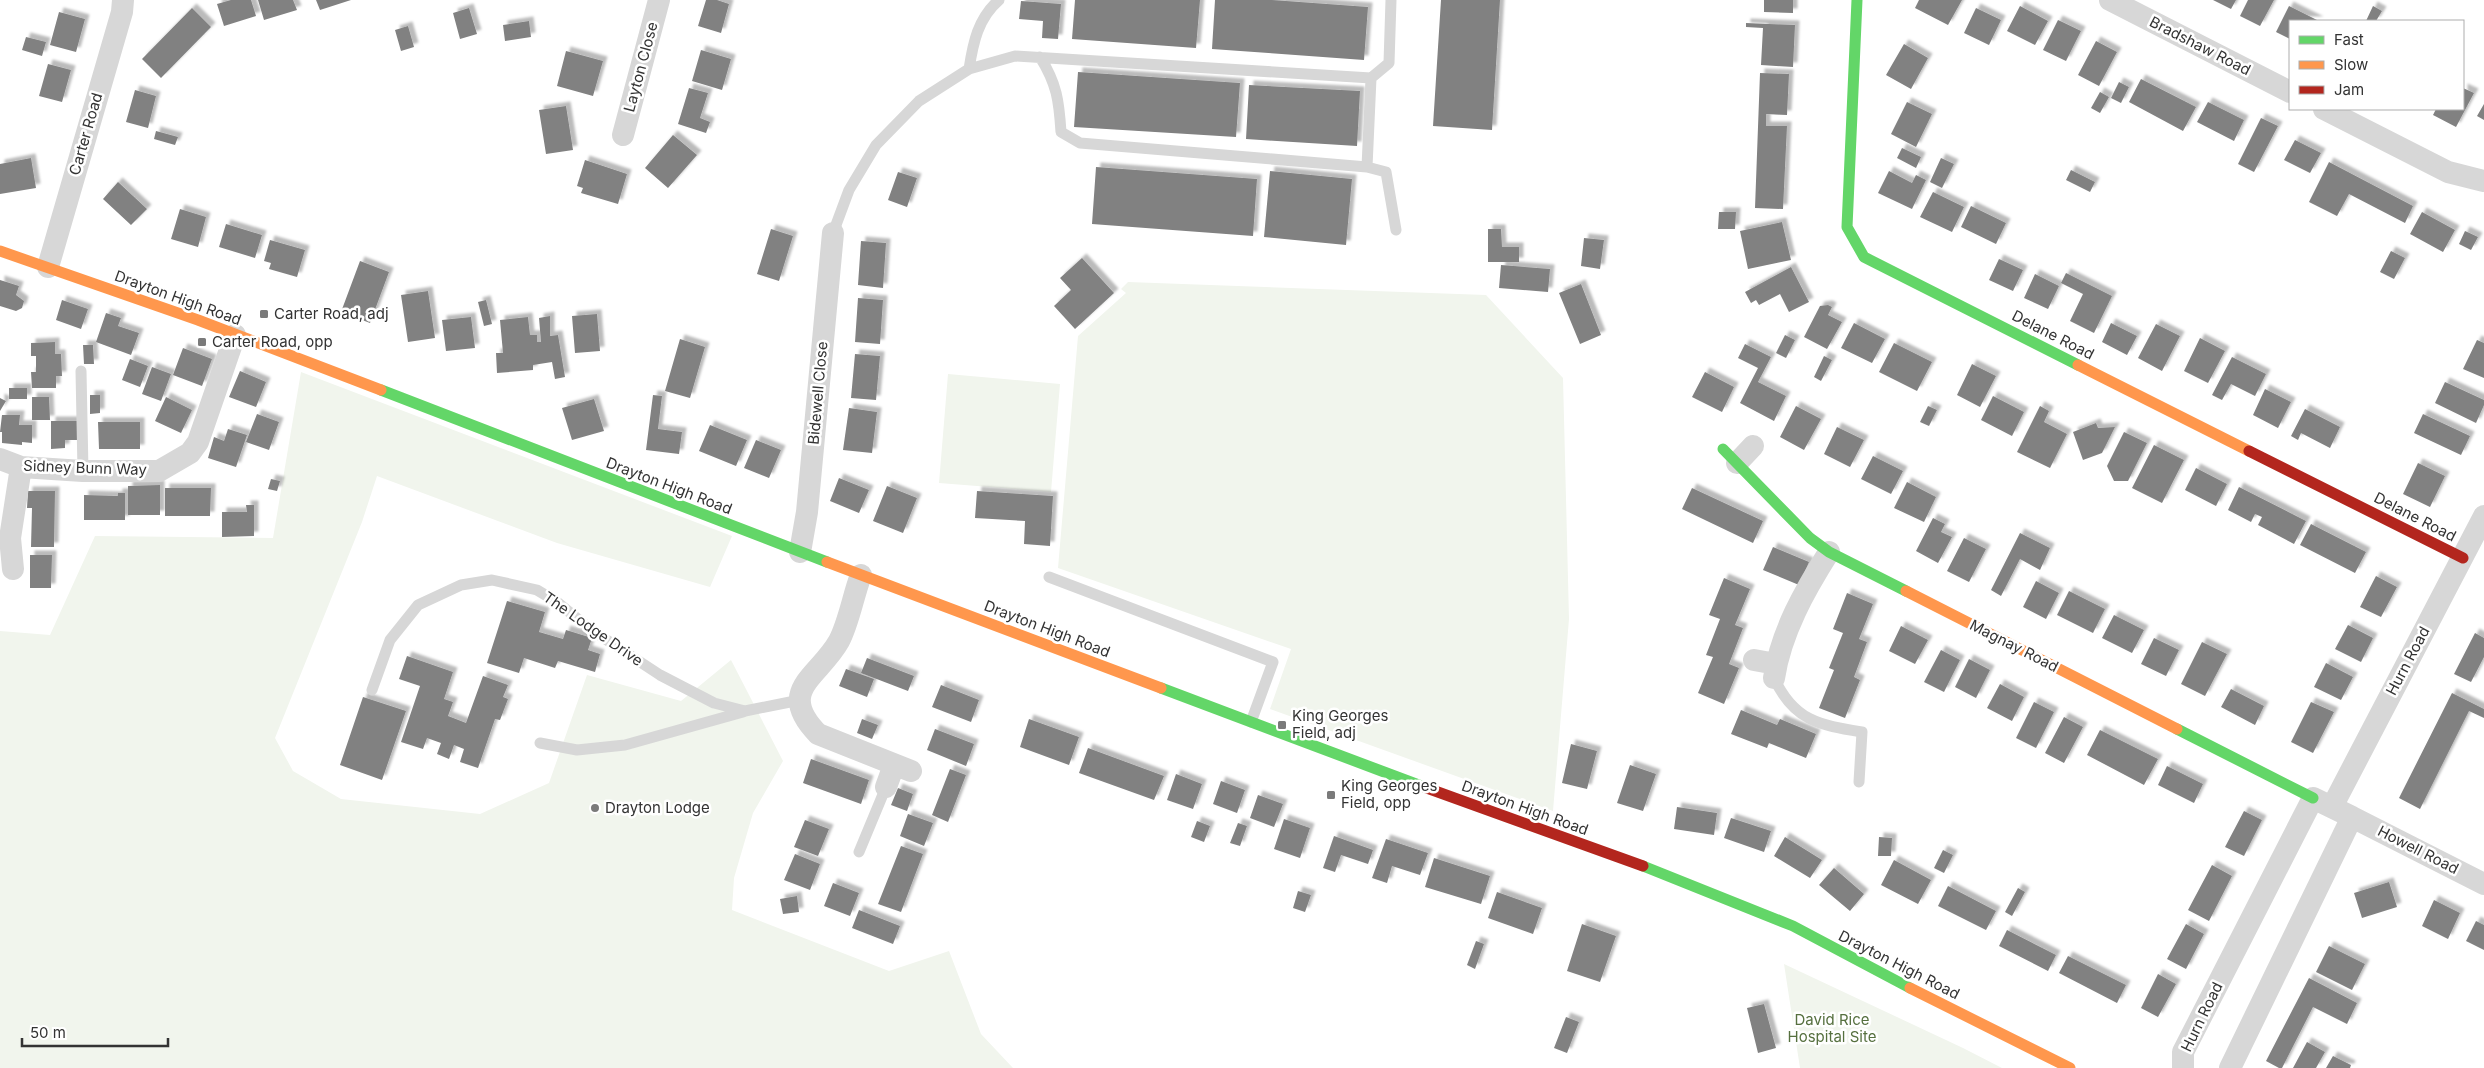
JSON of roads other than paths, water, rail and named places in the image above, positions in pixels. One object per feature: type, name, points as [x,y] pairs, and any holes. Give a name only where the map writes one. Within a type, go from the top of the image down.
[{"type":"main road","name":"Delane Road","points":[[1858,0],[1847,227],[1864,257],[2462,558]]},
{"type":"main road","name":"Drayton High Road","points":[[0,252],[48,267],[235,335],[800,552],[1251,722],[1502,816],[1678,878],[1793,926],[1882,974],[2070,1068]]},
{"type":"main road","name":"Magnay Road","points":[[1730,456],[1810,538],[1830,552],[2323,802]]},
{"type":"street","name":"Carter Road","points":[[48,267],[122,12],[123,0]]},
{"type":"street","name":"Layton Close","points":[[623,135],[659,0]]},
{"type":"street","name":"Bradshaw Road","points":[[2110,0],[2289,91]]},
{"type":"street","points":[[2326,110],[2448,172],[2484,181]]},
{"type":"street","name":"Bidewell Close","points":[[800,552],[807,512],[833,233]]},
{"type":"street","name":"Sidney Bunn Way","points":[[0,459],[21,467],[83,471],[159,471],[190,453],[198,442],[235,335]]},
{"type":"street","name":"Magnay Road","points":[[1730,456],[1753,446]]},
{"type":"street","points":[[13,569],[10,538],[21,467]]},
{"type":"street","name":"Hurn Road","points":[[2183,1068],[2183,1052],[2484,516]]},
{"type":"street","points":[[1754,660],[1775,671],[1788,628],[1816,574],[1830,552]]},
{"type":"street","points":[[861,575],[839,641],[810,675],[802,689],[800,700],[801,712],[806,722],[818,734],[902,768],[886,786]]},
{"type":"street","points":[[2230,1068],[2352,817],[2323,802]]},
{"type":"street","name":"Howell Road","points":[[2352,817],[2484,884]]},
{"type":"lane","points":[[969,69],[975,35],[992,6],[999,0]]},
{"type":"lane","points":[[833,233],[849,190],[876,145],[919,101],[969,69],[1015,56],[1371,78],[1389,63],[1391,0]]},
{"type":"lane","points":[[1040,57],[1051,74],[1058,94],[1061,132],[1080,143],[1367,167],[1386,172],[1396,230]]},
{"type":"lane","points":[[1367,167],[1371,78]]},
{"type":"lane","points":[[81,371],[83,471]]},
{"type":"lane","points":[[1049,577],[1273,662],[1251,722]]},
{"type":"lane","name":"The Lodge Drive","points":[[372,690],[390,640],[418,605],[461,585],[492,580],[537,590],[660,676],[714,703],[745,711],[800,700]]},
{"type":"lane","points":[[1775,671],[1780,690],[1794,709],[1809,720],[1862,732],[1859,782]]},
{"type":"lane","points":[[540,743],[577,750],[625,745],[745,711]]},
{"type":"lane","points":[[859,852],[886,786]]},
{"type":"place","name":"Carter Road, adj","points":[[264,314]]},
{"type":"place","name":"Carter Road, opp","points":[[202,342]]},
{"type":"place","name":"King Georges Field, adj","points":[[1282,725]]},
{"type":"place","name":"King Georges Field, opp","points":[[1331,795]]},
{"type":"place","name":"Drayton Lodge","points":[[595,808]]},
{"type":"park label","name":"David Rice Hospital Site","points":[[1832,1028]]}]
